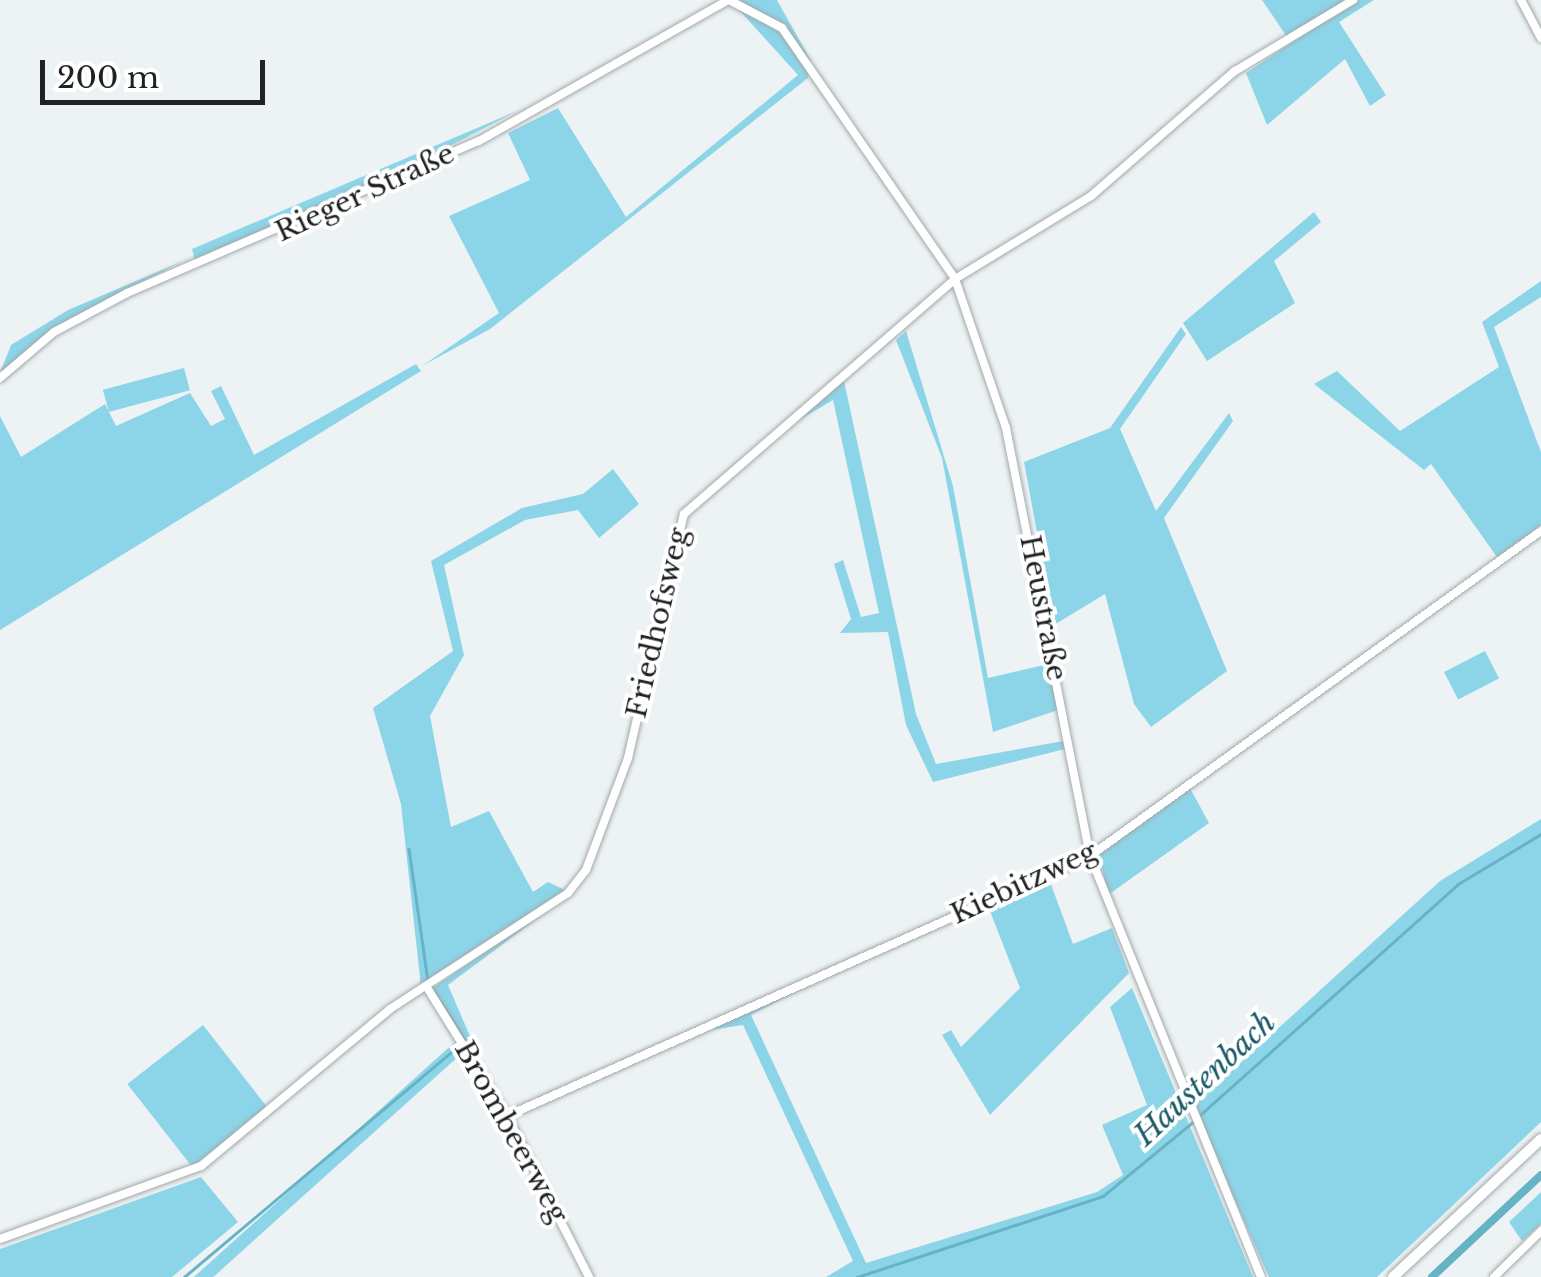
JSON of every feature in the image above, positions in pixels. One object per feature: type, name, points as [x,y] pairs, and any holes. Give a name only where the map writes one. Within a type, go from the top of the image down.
[{"type":"main road","points":[[1392,1277],[1541,1139]]},
{"type":"street","name":"Heustraße","points":[[729,0],[782,28],[955,279],[1006,428],[1090,856],[1187,1110],[1262,1277]]},
{"type":"street","name":"Rieger Straße","points":[[0,378],[54,332],[128,293],[478,141],[729,0]]},
{"type":"street","name":"Friedhofsweg","points":[[0,1239],[202,1166],[390,1009],[428,990],[568,892],[586,870],[628,758],[684,514],[955,279],[1091,196],[1235,71],[1353,0]]},
{"type":"street","points":[[1521,0],[1541,38]]},
{"type":"street","name":"Kiebitzweg","points":[[507,1116],[1090,856],[1541,531]]},
{"type":"street","name":"Brombeerweg","points":[[428,990],[507,1116],[589,1277]]},
{"type":"street","points":[[1494,1277],[1541,1231]]},
{"type":"shaded area","points":[[730,0],[777,0],[811,61],[808,78],[490,329],[422,366],[499,313],[449,216],[530,180],[508,133],[558,108],[626,217],[798,75]]},
{"type":"shaded area","points":[[1262,0],[1347,0],[1287,37]]},
{"type":"shaded area","points":[[1356,0],[1374,0],[1339,22],[1386,95],[1370,106],[1345,59],[1267,125],[1246,73]]},
{"type":"shaded area","points":[[517,111],[357,194],[195,261],[192,249]]},
{"type":"shaded area","points":[[1314,212],[1321,222],[1274,261],[1295,303],[1207,361],[1183,323]]},
{"type":"shaded area","points":[[183,261],[52,328],[0,373],[11,345],[68,310]]},
{"type":"shaded area","points":[[1541,281],[1541,297],[1494,327],[1541,452],[1541,525],[1497,557],[1431,464],[1424,470],[1314,384],[1337,371],[1400,431],[1499,367],[1482,322]]},
{"type":"shaded area","points":[[1181,327],[1186,334],[1120,429],[1156,511],[1229,413],[1233,421],[1164,518],[1227,671],[1151,727],[1134,704],[1105,594],[1054,625],[1024,462],[1110,428]]},
{"type":"shaded area","points":[[906,331],[953,486],[988,678],[1048,664],[1058,710],[993,732],[942,458],[896,340]]},
{"type":"shaded area","points":[[416,364],[421,371],[0,630],[0,416],[21,457],[105,404],[116,426],[190,393],[211,426],[225,419],[211,391],[221,386],[254,455]]},
{"type":"shaded area","points":[[184,368],[190,390],[109,412],[103,390]]},
{"type":"shaded area","points":[[844,381],[916,714],[936,764],[1063,741],[1065,749],[933,782],[906,725],[888,632],[840,633],[851,619],[834,564],[843,560],[861,617],[879,613],[833,400],[789,426]]},
{"type":"shaded area","points":[[613,469],[639,504],[599,538],[578,510],[525,520],[444,565],[464,655],[430,716],[451,827],[489,811],[533,892],[548,882],[565,890],[421,987],[401,804],[373,708],[453,651],[431,561],[522,508],[583,494]]},
{"type":"shaded area","points":[[1485,651],[1499,679],[1458,700],[1444,672]]},
{"type":"shaded area","points":[[1190,788],[1209,823],[1108,895],[1099,855]]},
{"type":"shaded area","points":[[1541,819],[1541,1122],[1377,1277],[1269,1277],[1193,1106],[1440,881]]},
{"type":"shaded area","points":[[1049,879],[1073,944],[1112,928],[1129,973],[990,1115],[942,1035],[951,1030],[961,1047],[1020,988],[988,906]]},
{"type":"shaded area","points":[[570,894],[448,985],[494,1092],[430,990]]},
{"type":"shaded area","points":[[815,982],[751,1015],[866,1263],[1097,1192],[1123,1175],[1102,1125],[1147,1105],[1110,1007],[1132,988],[1253,1277],[826,1277],[853,1261],[743,1025],[704,1031]]},
{"type":"shaded area","points":[[203,1025],[268,1108],[192,1167],[127,1084]]},
{"type":"shaded area","points":[[456,1041],[465,1051],[213,1277],[194,1277]]},
{"type":"shaded area","points":[[201,1177],[238,1222],[172,1277],[0,1277],[0,1249]]},
{"type":"shaded area","points":[[1541,1192],[1541,1224],[1522,1241],[1509,1222]]},
{"type":"waterway","points":[[1200,1115],[1458,884],[1541,834]]},
{"type":"waterway","points":[[409,849],[428,981]]},
{"type":"waterway","points":[[434,991],[465,1040]]},
{"type":"waterway","points":[[184,1277],[458,1046]]},
{"type":"waterway","name":"Haustenbach","points":[[857,1277],[1103,1196],[1194,1121]]},
{"type":"waterway","points":[[1432,1277],[1541,1175]]}]
